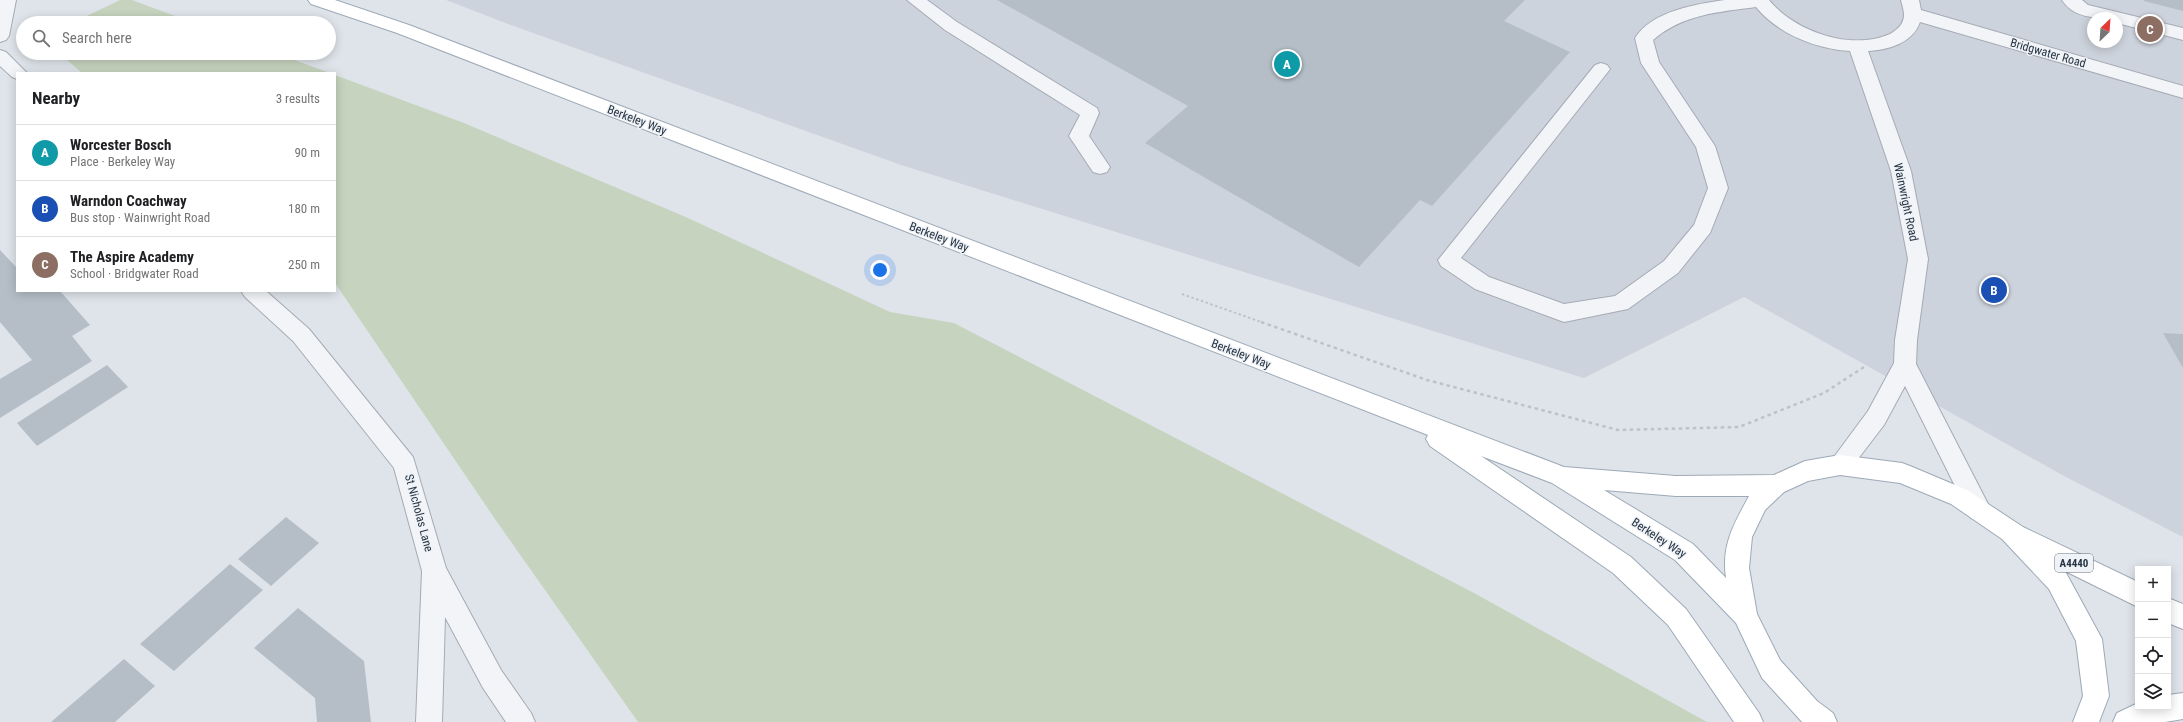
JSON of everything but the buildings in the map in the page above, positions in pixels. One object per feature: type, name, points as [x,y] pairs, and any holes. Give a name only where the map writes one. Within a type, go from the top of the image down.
[{"type":"main road","name":"Berkeley Way","points":[[316,0],[403,29],[1410,420],[1560,476],[1684,552],[1745,614]]},
{"type":"main road","points":[[1410,420],[1622,565],[1677,617],[1750,722]]},
{"type":"main road","points":[[1816,718],[1771,669],[1745,614],[1737,568],[1740,536],[1757,502],[1776,485],[1805,471],[1840,465],[1902,473],[1959,497],[2010,531],[2058,581],[2089,639],[2096,696],[2086,722]]},
{"type":"main road","name":"Berkeley Way","points":[[1560,476],[1676,486],[1776,485]]},
{"type":"main road","name":"A4440","points":[[2010,531],[2135,594]]},
{"type":"main road","points":[[2171,611],[2183,617]]},
{"type":"main road","points":[[2126,722],[2147,712],[2183,706]]},
{"type":"street","points":[[916,0],[951,26],[1090,113],[1079,136],[1100,167]]},
{"type":"street","points":[[1601,69],[1448,260],[1482,282],[1564,313],[1620,302],[1671,267],[1703,228],[1718,188],[1705,146],[1650,63],[1644,38],[1656,26],[1690,11],[1761,0],[1770,12],[1787,25],[1808,36],[1832,43],[1857,46],[1880,44],[1898,38],[1910,27],[1912,7]]},
{"type":"street","points":[[2070,0],[2082,9],[2183,34]]},
{"type":"street","points":[[0,36],[7,1]]},
{"type":"street","name":"Bridgwater Road","points":[[1912,7],[2183,92]]},
{"type":"street","name":"Wainwright Road","points":[[1840,465],[1876,418],[1905,364],[1906,340],[1918,259],[1901,170],[1857,46]]},
{"type":"street","points":[[0,56],[17,72]]},
{"type":"street","name":"St Nicholas Lane","points":[[253,292],[301,335],[405,464],[434,571],[492,679],[522,722]]},
{"type":"street","name":"Wainwright Road","points":[[1905,364],[1978,510]]},
{"type":"street","points":[[429,722],[434,571]]},
{"type":"path","points":[[1176,291],[1427,380],[1618,430],[1739,427],[1824,393],[1906,340]]},
{"type":"shaded area","points":[[446,0],[2183,0],[2183,537],[2064,476],[1744,297],[1584,378],[901,165],[508,24]]},
{"type":"green space","points":[[120,0],[132,0],[175,16],[87,16]]},
{"type":"green space","points":[[67,60],[294,60],[327,72],[81,72]]},
{"type":"green space","points":[[336,75],[464,123],[688,218],[890,312],[954,323],[1474,593],[1707,722],[638,722],[497,522],[336,284]]},
{"type":"place","name":"The Aspire Academy","points":[[2150,29]]},
{"type":"place","name":"Worcester Bosch","points":[[1287,64]]},
{"type":"place","name":"Warndon Coachway","points":[[1994,290]]}]
